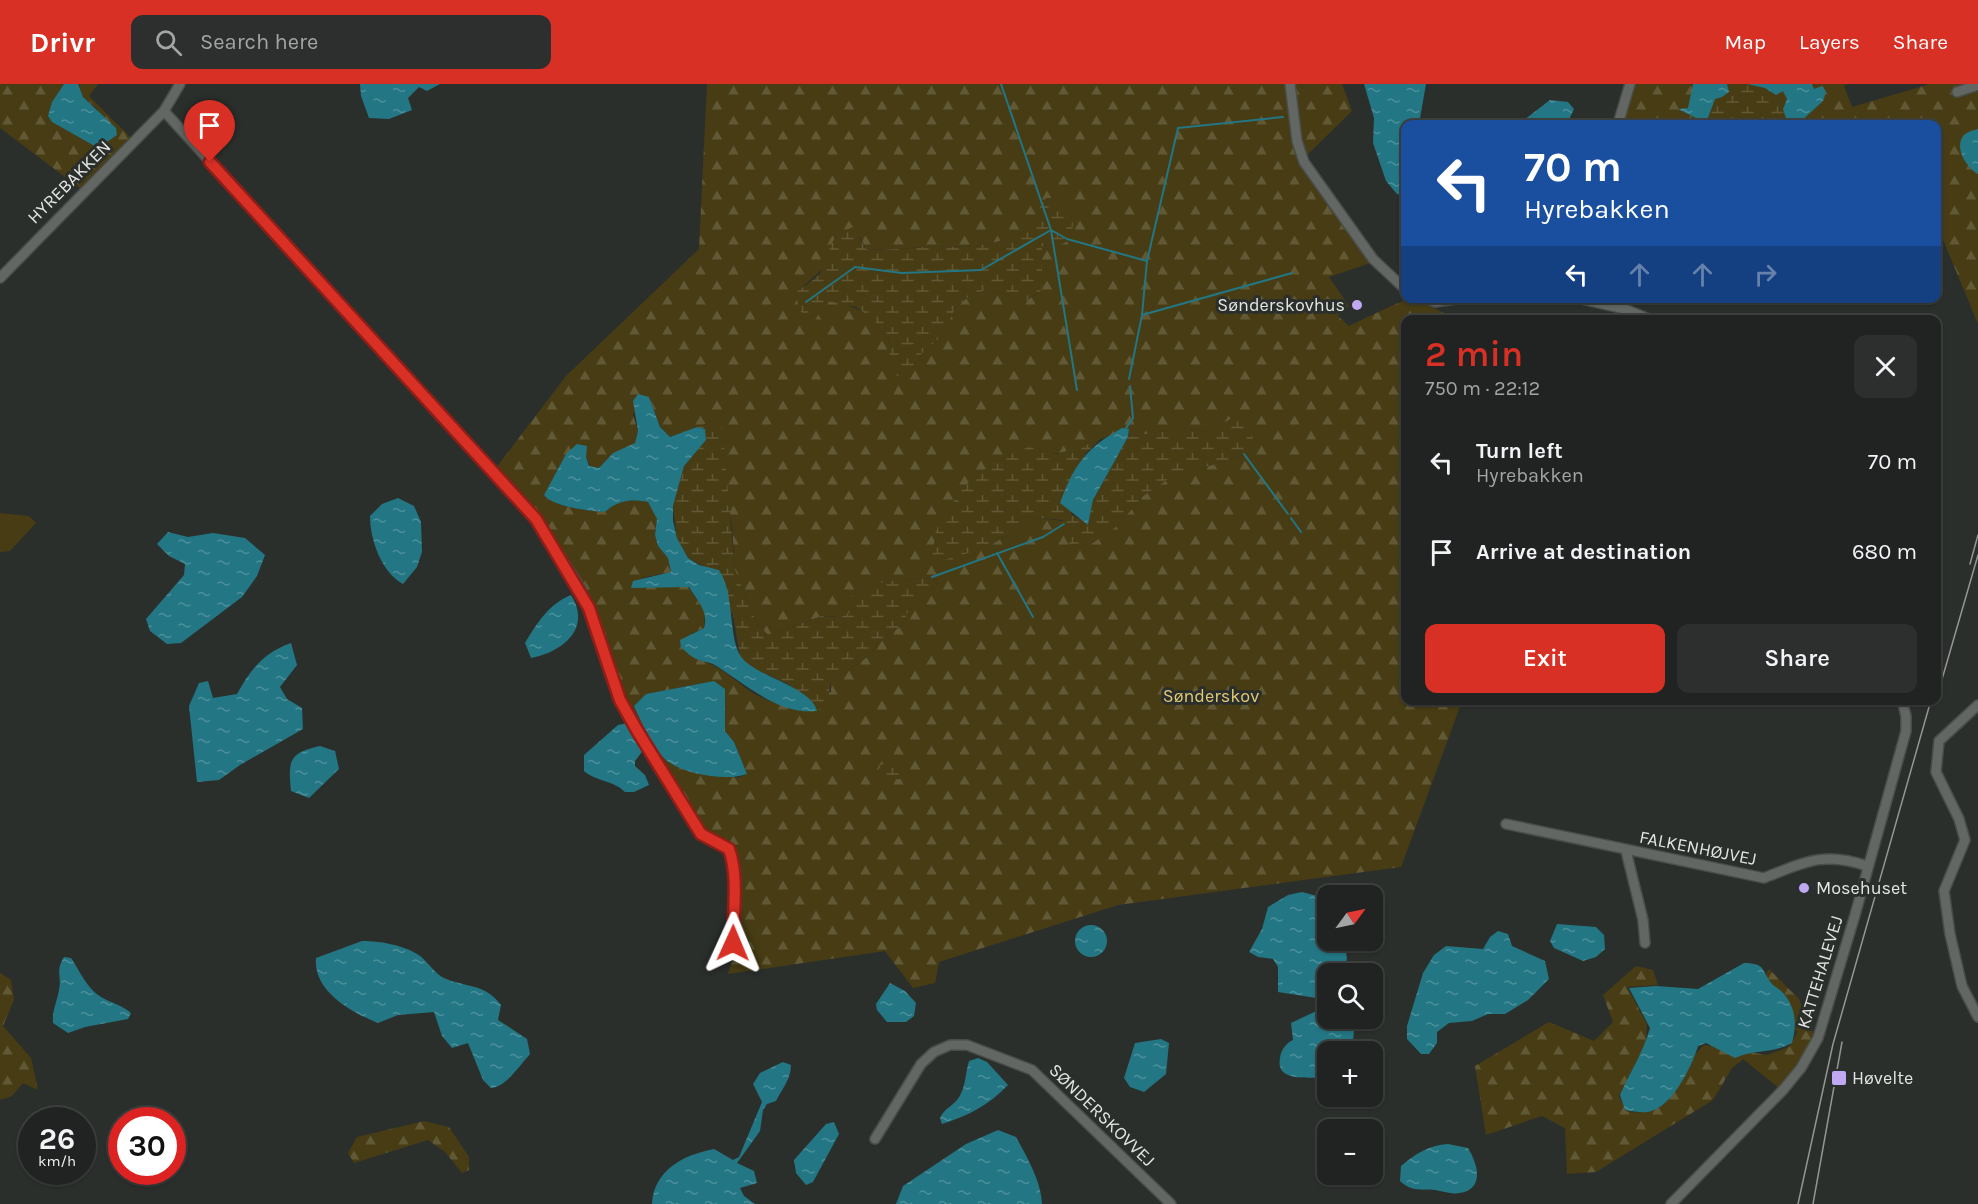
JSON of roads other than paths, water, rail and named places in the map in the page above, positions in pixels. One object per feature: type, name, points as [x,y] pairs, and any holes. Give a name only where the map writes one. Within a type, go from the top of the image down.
[{"type":"street","name":"HYREBAKKEN","points":[[0,278],[164,111],[180,84]]},
{"type":"street","points":[[1290,84],[1297,141],[1304,162],[1372,259],[1401,285]]},
{"type":"street","points":[[1619,120],[1630,84]]},
{"type":"street","points":[[1957,92],[1978,85]]},
{"type":"street","points":[[164,111],[536,519],[584,597],[620,700],[638,732],[701,834],[729,849],[733,869],[733,943]]},
{"type":"street","points":[[1599,303],[1639,315]]},
{"type":"street","name":"KATTEHALEVEJ","points":[[1671,1204],[1801,1068],[1818,1038],[1856,915],[1867,866],[1906,731],[1903,705]]},
{"type":"street","points":[[1978,705],[1939,741],[1936,772],[1959,819],[1965,840],[1944,891],[1950,934],[1962,986],[1978,1017]]},
{"type":"street","name":"FALKENHØJVEJ","points":[[1506,825],[1764,878],[1804,862],[1841,857],[1867,866]]},
{"type":"street","name":"FALKENHØJVEJ","points":[[1626,851],[1643,920],[1645,943]]},
{"type":"street","name":"SØNDERSKOVVEJ","points":[[875,1139],[921,1064],[934,1052],[950,1045],[967,1045],[1032,1070],[1171,1204]]},
{"type":"water","points":[[64,84],[78,84],[83,97],[116,128],[117,135],[98,148],[52,122],[48,116],[52,102]]},
{"type":"water","points":[[360,84],[440,84],[427,91],[419,87],[408,98],[412,110],[389,119],[369,118],[361,96]]},
{"type":"water","points":[[1364,84],[1426,84],[1420,120],[1401,120],[1401,195],[1397,194],[1386,181],[1373,143],[1374,118]]},
{"type":"water","points":[[1693,84],[1727,84],[1729,92],[1715,99],[1707,120],[1700,120],[1678,109],[1688,108]]},
{"type":"water","points":[[1747,84],[1812,84],[1814,89],[1822,86],[1826,92],[1823,101],[1802,120],[1787,120],[1783,109],[1787,99],[1783,91],[1776,95],[1765,88]]},
{"type":"water","points":[[1550,100],[1568,102],[1574,109],[1569,120],[1524,120]]},
{"type":"water","points":[[1978,129],[1978,174],[1966,162],[1960,145],[1964,135]]},
{"type":"water","points":[[638,394],[649,397],[660,427],[670,437],[697,427],[705,429],[706,440],[684,466],[673,506],[673,521],[677,538],[688,558],[699,565],[719,570],[728,592],[735,641],[743,659],[761,672],[805,695],[817,711],[802,711],[775,703],[713,664],[689,655],[681,647],[680,640],[704,628],[705,616],[689,587],[631,588],[633,581],[671,572],[668,558],[658,546],[655,535],[657,519],[648,502],[625,501],[605,512],[555,503],[544,495],[566,454],[577,444],[587,446],[586,457],[589,466],[599,468],[613,453],[635,443],[638,431],[633,401]]},
{"type":"water","points":[[1122,428],[1129,429],[1128,437],[1093,500],[1088,525],[1060,503],[1076,468],[1090,450]]},
{"type":"water","points":[[398,498],[414,506],[421,522],[422,552],[417,567],[403,584],[389,572],[378,554],[372,535],[370,516],[382,504]]},
{"type":"water","points":[[168,532],[188,537],[213,533],[245,538],[265,555],[257,576],[242,597],[181,643],[167,644],[150,631],[146,619],[184,575],[185,564],[169,556],[157,544]]},
{"type":"water","points":[[571,595],[577,607],[578,618],[571,637],[554,650],[531,658],[525,643],[550,609]]},
{"type":"water","points":[[291,643],[297,665],[280,687],[287,699],[302,708],[303,729],[240,765],[219,780],[197,782],[189,706],[199,683],[208,681],[213,698],[237,694],[247,677],[265,657]]},
{"type":"water","points":[[714,681],[725,689],[725,731],[734,742],[747,774],[715,777],[690,772],[669,762],[654,745],[634,706],[646,694]]},
{"type":"water","points":[[628,723],[644,749],[635,761],[635,766],[645,775],[649,785],[634,792],[625,792],[584,771],[584,755],[618,725]]},
{"type":"water","points":[[320,746],[335,751],[339,769],[309,798],[291,791],[290,772],[296,755]]},
{"type":"water","points":[[1302,892],[1317,896],[1317,951],[1346,951],[1346,963],[1317,963],[1317,998],[1278,992],[1278,967],[1273,959],[1258,957],[1249,952],[1262,929],[1268,907],[1288,895]]},
{"type":"water","points":[[1557,924],[1596,927],[1604,935],[1605,949],[1596,957],[1583,961],[1554,948],[1550,941]]},
{"type":"water","points":[[1091,925],[1102,930],[1107,941],[1102,952],[1091,957],[1080,952],[1075,941],[1080,930]]},
{"type":"water","points":[[1498,931],[1508,934],[1512,946],[1545,961],[1549,979],[1528,1000],[1505,1014],[1488,1014],[1472,1021],[1449,1023],[1437,1032],[1437,1043],[1429,1054],[1421,1054],[1407,1039],[1407,1026],[1423,973],[1434,955],[1446,946],[1483,949],[1490,937]]},
{"type":"water","points":[[362,941],[400,946],[420,956],[444,978],[482,989],[488,993],[501,1005],[498,1020],[527,1039],[530,1054],[507,1080],[491,1088],[483,1080],[468,1043],[452,1048],[442,1036],[434,1012],[398,1015],[378,1023],[356,1013],[327,990],[317,970],[316,958]]},
{"type":"water","points":[[64,957],[71,958],[96,994],[131,1013],[128,1019],[85,1027],[68,1033],[53,1023],[60,985],[59,970]]},
{"type":"water","points":[[1744,963],[1760,966],[1772,984],[1791,1004],[1795,1030],[1792,1043],[1777,1049],[1749,1053],[1735,1058],[1706,1043],[1698,1046],[1686,1075],[1665,1103],[1648,1112],[1625,1110],[1620,1095],[1650,1028],[1629,988],[1656,986],[1698,989]]},
{"type":"water","points":[[890,983],[905,991],[916,1003],[914,1016],[906,1022],[887,1022],[877,1010],[876,1004]]},
{"type":"water","points":[[1317,1011],[1317,1029],[1353,1029],[1353,1041],[1317,1041],[1317,1078],[1288,1075],[1280,1066],[1280,1058],[1284,1047],[1293,1040],[1291,1023]]},
{"type":"water","points":[[1161,1039],[1169,1043],[1166,1074],[1144,1092],[1130,1087],[1124,1078],[1135,1043]]},
{"type":"water","points":[[978,1058],[987,1062],[1008,1085],[978,1109],[942,1124],[940,1118],[957,1100],[962,1091],[969,1061]]},
{"type":"water","points":[[783,1062],[791,1065],[788,1079],[776,1101],[767,1104],[763,1110],[760,1131],[737,1163],[754,1171],[757,1183],[740,1188],[744,1196],[755,1204],[652,1204],[658,1182],[664,1173],[681,1160],[714,1149],[733,1160],[739,1157],[762,1102],[753,1084],[760,1073]]},
{"type":"water","points":[[834,1122],[839,1134],[813,1182],[806,1185],[796,1173],[794,1160],[826,1124]]},
{"type":"water","points":[[998,1130],[1016,1137],[1036,1178],[1042,1204],[896,1204],[903,1186],[966,1144]]},
{"type":"water","points":[[1448,1144],[1468,1148],[1474,1161],[1476,1181],[1468,1191],[1453,1194],[1421,1190],[1404,1185],[1400,1181],[1401,1166],[1406,1162],[1428,1148]]},
{"type":"waterway","points":[[1001,84],[1051,230],[1077,390]]},
{"type":"waterway","points":[[1147,261],[1178,128],[1283,117]]},
{"type":"waterway","points":[[806,302],[855,267],[902,273],[981,270],[1051,230],[1067,239],[1147,261],[1142,315],[1129,379]]},
{"type":"waterway","points":[[1142,315],[1292,273]]},
{"type":"waterway","points":[[1126,428],[1133,418],[1130,386]]},
{"type":"waterway","points":[[1244,454],[1288,514]]},
{"type":"waterway","points":[[1291,518],[1301,532]]},
{"type":"waterway","points":[[932,577],[1043,537],[1064,524]]},
{"type":"waterway","points":[[997,553],[1033,617]]},
{"type":"tram line","points":[[1970,564],[1978,535]]},
{"type":"tram line","points":[[1941,683],[1978,555]]},
{"type":"tram line","points":[[1798,1204],[1833,1044],[1930,705]]},
{"type":"tram line","points":[[1813,1204],[1842,1042]]},
{"type":"place","name":"Sønderskovhus","points":[[1357,305]]},
{"type":"place","name":"Mosehuset","points":[[1804,888]]},
{"type":"place","name":"Høvelte","points":[[1839,1078]]},
{"type":"park label","name":"Sønderskov","points":[[1211,696]]}]
